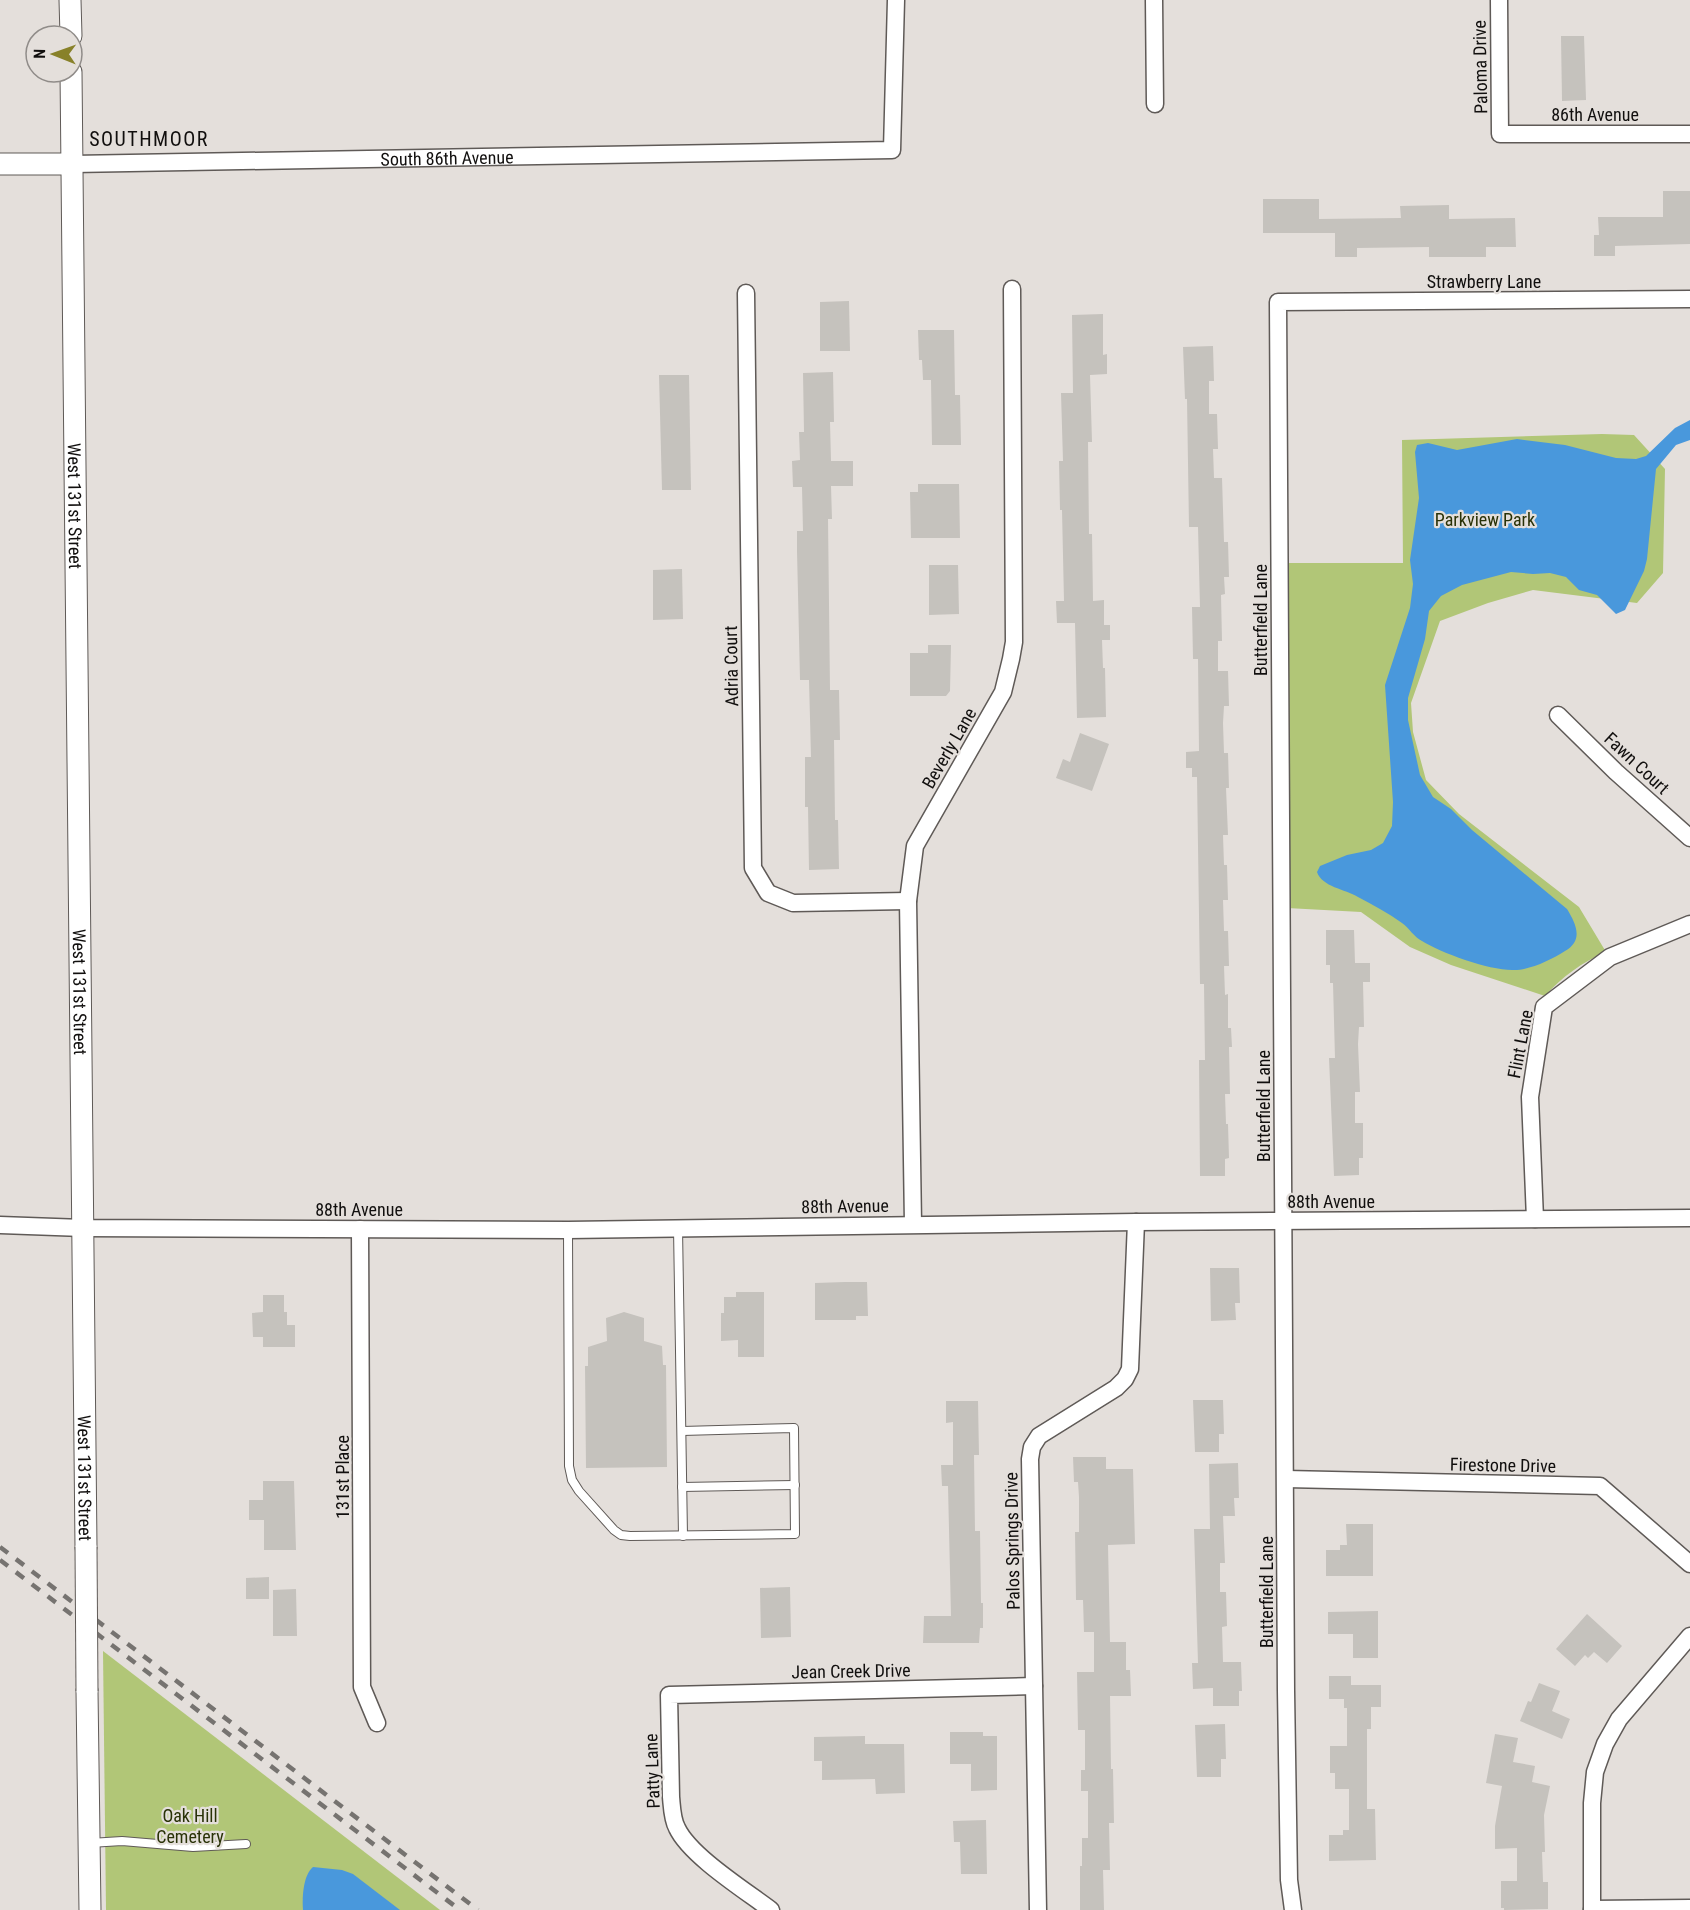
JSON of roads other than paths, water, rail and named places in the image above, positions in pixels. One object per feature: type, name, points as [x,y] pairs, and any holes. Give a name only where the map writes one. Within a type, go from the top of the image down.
[{"type":"street","points":[[70,0],[71,24]]},
{"type":"street","name":"South 86th Avenue","points":[[0,164],[892,150],[896,0]]},
{"type":"street","points":[[1154,0],[1155,104]]},
{"type":"street","name":"Paloma Drive","points":[[1499,0],[1500,134]]},
{"type":"street","name":"West 131st Street","points":[[71,84],[90,1910]]},
{"type":"street","name":"86th Avenue","points":[[1500,134],[1690,134]]},
{"type":"street","name":"Beverly Lane","points":[[913,1224],[908,901],[915,846],[1003,692],[1014,642],[1012,289]]},
{"type":"street","name":"Adria Court","points":[[746,293],[753,868],[768,893],[793,903],[908,901]]},
{"type":"street","name":"Strawberry Lane","points":[[1278,302],[1690,299]]},
{"type":"street","name":"Butterfield Lane","points":[[1278,302],[1286,1690],[1290,1880],[1293,1910]]},
{"type":"street","name":"Fawn Court","points":[[1558,716],[1690,838]]},
{"type":"street","name":"Flint Lane","points":[[1535,1219],[1530,1097],[1544,1007],[1610,957],[1690,924]]},
{"type":"street","name":"88th Avenue","points":[[0,1225],[83,1228],[568,1230],[913,1224],[1690,1218]]},
{"type":"street","name":"Palos Springs Drive","points":[[1038,1910],[1030,1459],[1032,1447],[1039,1436],[1116,1388],[1125,1379],[1130,1369],[1136,1222]]},
{"type":"street","name":"131st Place","points":[[360,1229],[362,1687],[377,1723]]},
{"type":"street","name":"Firestone Drive","points":[[1286,1479],[1600,1486],[1690,1564]]},
{"type":"street","points":[[1690,1636],[1619,1719],[1605,1744],[1595,1772],[1592,1803],[1592,1910],[1690,1908]]},
{"type":"street","name":"Jean Creek Drive","points":[[669,1695],[1034,1686]]},
{"type":"street","name":"Patty Lane","points":[[669,1695],[672,1812],[676,1827],[684,1841],[699,1855],[771,1910]]},
{"type":"lane","points":[[678,1228],[683,1536]]},
{"type":"lane","points":[[568,1230],[569,1466],[572,1480],[591,1505],[614,1530],[621,1534],[683,1536],[795,1534],[794,1428],[682,1431]]},
{"type":"lane","points":[[682,1487],[795,1485]]},
{"type":"lane","points":[[89,1844],[122,1841],[193,1847],[246,1844]]},
{"type":"water","points":[[1690,420],[1690,440],[1676,445],[1656,469],[1647,559],[1644,571],[1625,610],[1616,614],[1597,595],[1579,590],[1566,577],[1550,573],[1511,572],[1462,585],[1441,596],[1429,611],[1425,639],[1408,698],[1408,720],[1420,775],[1433,797],[1451,809],[1472,830],[1567,909],[1575,926],[1575,942],[1571,947],[1547,961],[1527,968],[1504,970],[1493,968],[1453,956],[1430,946],[1386,912],[1324,881],[1317,872],[1320,866],[1347,855],[1371,850],[1383,843],[1392,826],[1393,802],[1385,685],[1410,608],[1413,584],[1410,560],[1419,498],[1415,452],[1417,445],[1428,443],[1457,450],[1517,439],[1565,445],[1616,458],[1636,459],[1646,456],[1675,428]]},
{"type":"water","points":[[313,1867],[342,1870],[353,1874],[400,1910],[303,1910],[305,1881]]},
{"type":"railway","points":[[0,1547],[478,1910]]},
{"type":"railway","points":[[0,1560],[460,1910]]},
{"type":"district","name":"SOUTHMOOR","points":[[149,139]]},
{"type":"park label","name":"Parkview Park","points":[[1485,519]]},
{"type":"park label","name":"Oak Hill Cemetery","points":[[190,1825]]}]
